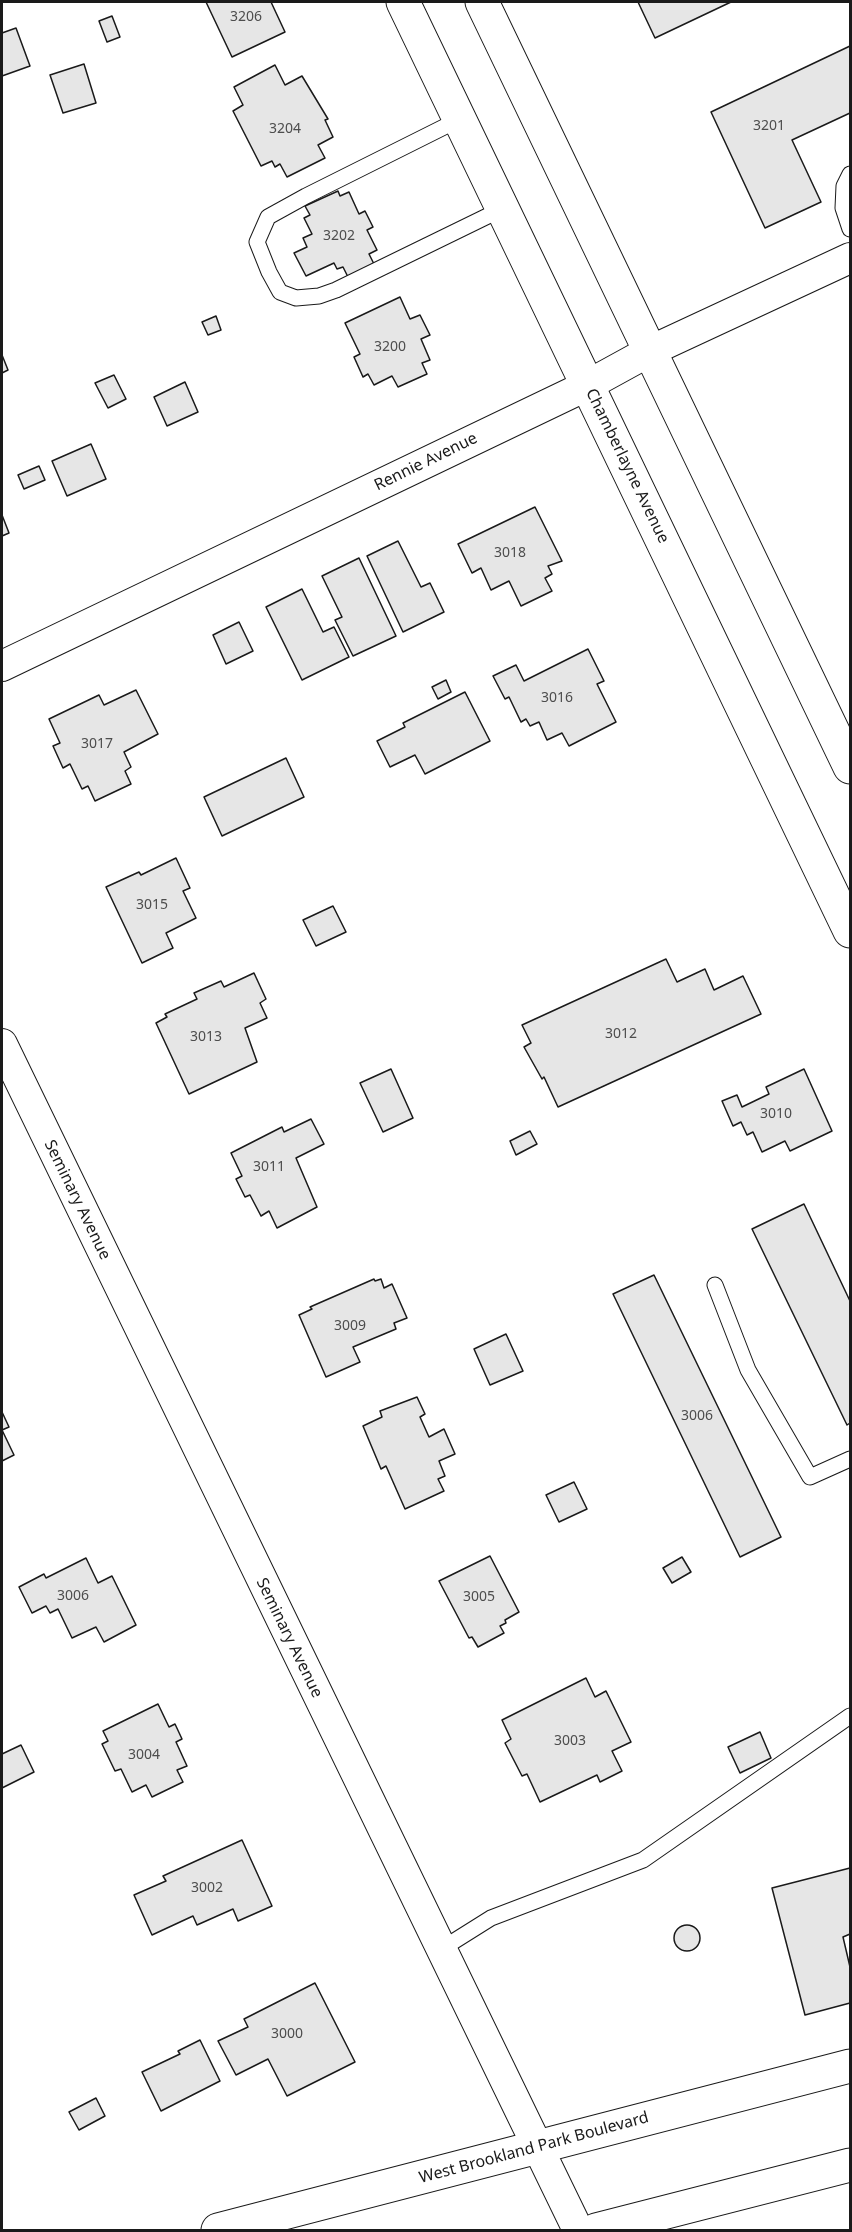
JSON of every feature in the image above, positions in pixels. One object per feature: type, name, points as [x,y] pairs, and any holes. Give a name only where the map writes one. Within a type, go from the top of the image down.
[{"type":"main road","name":"Chamberlayne Avenue","points":[[403,2],[850,931]]},
{"type":"main road","points":[[482,2],[850,767]]},
{"type":"main road","name":"West Brookland Park Boulevard","points":[[218,2230],[850,2066]]},
{"type":"main road","points":[[596,2230],[850,2164]]},
{"type":"street","name":"Rennie Avenue","points":[[2,666],[588,385],[650,351],[850,258]]},
{"type":"street","name":"Seminary Avenue","points":[[2,1044],[535,2147],[578,2230]]},
{"type":"lane","points":[[460,119],[268,217],[257,242],[269,272],[280,292],[296,298],[319,296],[336,290],[502,210]]},
{"type":"lane","points":[[850,174],[844,186],[843,208],[850,229]]},
{"type":"lane","points":[[715,1285],[748,1370],[810,1477],[850,1459]]},
{"type":"lane","points":[[440,1950],[490,1918],[643,1860],[850,1716]]},
{"type":"building","points":[[206,2],[271,2],[285,32],[232,57]]},
{"type":"building","points":[[638,2],[731,2],[655,38]]},
{"type":"building","points":[[112,16],[120,37],[107,42],[99,21]]},
{"type":"building","points":[[16,28],[30,66],[2,76],[2,33]]},
{"type":"building","points":[[850,46],[850,113],[792,140],[821,202],[765,228],[711,112]]},
{"type":"building","points":[[84,64],[96,103],[63,113],[50,75]]},
{"type":"building","points":[[275,65],[285,85],[302,76],[328,119],[325,120],[333,137],[318,145],[325,158],[287,177],[280,164],[275,167],[272,161],[261,166],[233,111],[243,105],[234,87]]},
{"type":"building","points":[[338,191],[340,196],[349,192],[359,214],[365,211],[373,227],[367,230],[377,250],[369,254],[375,266],[349,279],[343,267],[337,269],[334,263],[306,276],[294,253],[307,247],[303,238],[312,234],[304,218],[310,215],[305,206]]},
{"type":"building","points":[[400,297],[410,319],[420,315],[430,335],[421,339],[430,360],[422,363],[427,374],[398,387],[392,376],[374,385],[368,374],[363,377],[354,357],[360,354],[345,323]]},
{"type":"building","points":[[216,316],[221,330],[208,335],[202,322]]},
{"type":"building","points":[[2,355],[8,370],[2,373]]},
{"type":"building","points":[[114,375],[126,399],[108,408],[95,383]]},
{"type":"building","points":[[185,382],[198,412],[167,426],[154,397]]},
{"type":"building","points":[[91,444],[106,479],[67,496],[52,461]]},
{"type":"building","points":[[39,466],[45,480],[24,489],[18,475]]},
{"type":"building","points":[[535,507],[562,561],[548,566],[552,574],[545,578],[552,591],[521,606],[509,581],[491,590],[481,568],[472,573],[458,544]]},
{"type":"building","points":[[2,515],[9,533],[2,536]]},
{"type":"building","points":[[398,541],[421,587],[430,583],[444,612],[403,632],[367,556]]},
{"type":"building","points":[[359,558],[396,636],[353,656],[335,620],[342,617],[322,576]]},
{"type":"building","points":[[302,589],[323,632],[334,627],[349,657],[302,680],[266,607]]},
{"type":"building","points":[[239,622],[253,651],[226,664],[213,635]]},
{"type":"building","points":[[588,649],[604,681],[597,684],[616,722],[569,746],[562,733],[547,740],[539,722],[530,726],[526,719],[521,722],[509,697],[505,699],[493,676],[516,665],[524,681]]},
{"type":"building","points":[[446,680],[451,692],[438,699],[432,687]]},
{"type":"building","points":[[136,690],[158,734],[124,752],[131,767],[125,771],[131,784],[95,801],[88,786],[82,789],[70,764],[63,768],[53,746],[60,743],[49,719],[99,695],[104,705]]},
{"type":"building","points":[[465,692],[490,741],[425,774],[415,755],[390,767],[377,741],[405,727],[403,723]]},
{"type":"building","points":[[286,758],[304,797],[222,836],[204,797]]},
{"type":"building","points":[[176,858],[190,888],[183,891],[196,918],[166,933],[173,948],[142,963],[106,887],[139,872],[141,875]]},
{"type":"building","points":[[333,906],[346,932],[316,946],[303,920]]},
{"type":"building","points":[[666,959],[677,982],[705,969],[714,990],[743,976],[761,1014],[558,1107],[544,1077],[542,1079],[524,1047],[531,1043],[522,1025]]},
{"type":"building","points":[[254,973],[266,999],[260,1003],[267,1018],[245,1028],[257,1062],[189,1094],[156,1023],[167,1017],[165,1014],[197,999],[194,993],[221,981],[224,987]]},
{"type":"building","points":[[391,1069],[413,1118],[383,1132],[360,1083]]},
{"type":"building","points":[[804,1069],[832,1131],[790,1151],[785,1141],[762,1152],[753,1132],[747,1135],[741,1122],[733,1126],[722,1101],[737,1095],[742,1107],[769,1094],[766,1087]]},
{"type":"building","points":[[311,1119],[324,1144],[296,1158],[317,1207],[277,1228],[269,1211],[261,1216],[250,1195],[245,1197],[236,1179],[242,1176],[231,1153],[282,1127],[284,1132]]},
{"type":"building","points":[[530,1131],[537,1144],[516,1155],[510,1141]]},
{"type":"building","points":[[804,1204],[850,1301],[850,1423],[847,1425],[752,1229]]},
{"type":"building","points":[[654,1275],[781,1537],[740,1557],[613,1294]]},
{"type":"building","points":[[374,1279],[375,1281],[381,1279],[384,1288],[392,1284],[407,1318],[394,1323],[396,1329],[353,1347],[360,1362],[326,1377],[299,1315],[312,1309],[310,1307]]},
{"type":"building","points":[[506,1334],[523,1371],[490,1385],[474,1349]]},
{"type":"building","points":[[417,1397],[425,1414],[420,1417],[429,1437],[444,1429],[455,1454],[439,1461],[445,1476],[438,1479],[444,1491],[405,1509],[386,1466],[381,1469],[363,1426],[382,1417],[380,1411]]},
{"type":"building","points":[[2,1412],[9,1427],[2,1430]]},
{"type":"building","points":[[2,1430],[14,1455],[2,1461]]},
{"type":"building","points":[[574,1482],[587,1509],[559,1522],[546,1495]]},
{"type":"building","points":[[490,1556],[519,1612],[505,1620],[506,1623],[500,1626],[504,1633],[478,1647],[472,1637],[469,1638],[439,1581]]},
{"type":"building","points":[[682,1557],[691,1572],[672,1583],[663,1568]]},
{"type":"building","points":[[86,1558],[98,1583],[112,1576],[136,1625],[104,1642],[96,1627],[72,1638],[58,1609],[50,1613],[46,1606],[32,1613],[19,1587],[44,1574],[46,1578]]},
{"type":"building","points":[[586,1678],[595,1697],[606,1691],[631,1742],[612,1751],[622,1771],[600,1782],[597,1775],[540,1802],[527,1774],[522,1776],[505,1743],[511,1739],[502,1720]]},
{"type":"building","points":[[158,1704],[169,1727],[175,1724],[182,1739],[176,1742],[187,1766],[177,1770],[183,1782],[152,1797],[146,1785],[132,1792],[121,1769],[115,1771],[102,1744],[108,1741],[103,1731]]},
{"type":"building","points":[[760,1732],[771,1758],[740,1773],[728,1747]]},
{"type":"building","points":[[21,1745],[34,1772],[2,1788],[2,1754]]},
{"type":"building","points":[[242,1840],[272,1906],[238,1921],[233,1909],[197,1925],[193,1916],[152,1935],[134,1895],[166,1881],[163,1876]]},
{"type":"building","points":[[850,1868],[850,1934],[843,1937],[850,1967],[850,2003],[805,2015],[772,1888]]},
{"type":"building","points":[[687,1925],[696,1929],[700,1938],[696,1947],[687,1951],[678,1947],[674,1938],[678,1929]]},
{"type":"building","points":[[315,1983],[355,2062],[287,2096],[268,2059],[236,2075],[218,2041],[248,2027],[244,2019]]},
{"type":"building","points":[[200,2040],[220,2081],[161,2111],[142,2072],[180,2054],[178,2051]]},
{"type":"building","points":[[96,2098],[105,2116],[79,2130],[69,2112]]}]
